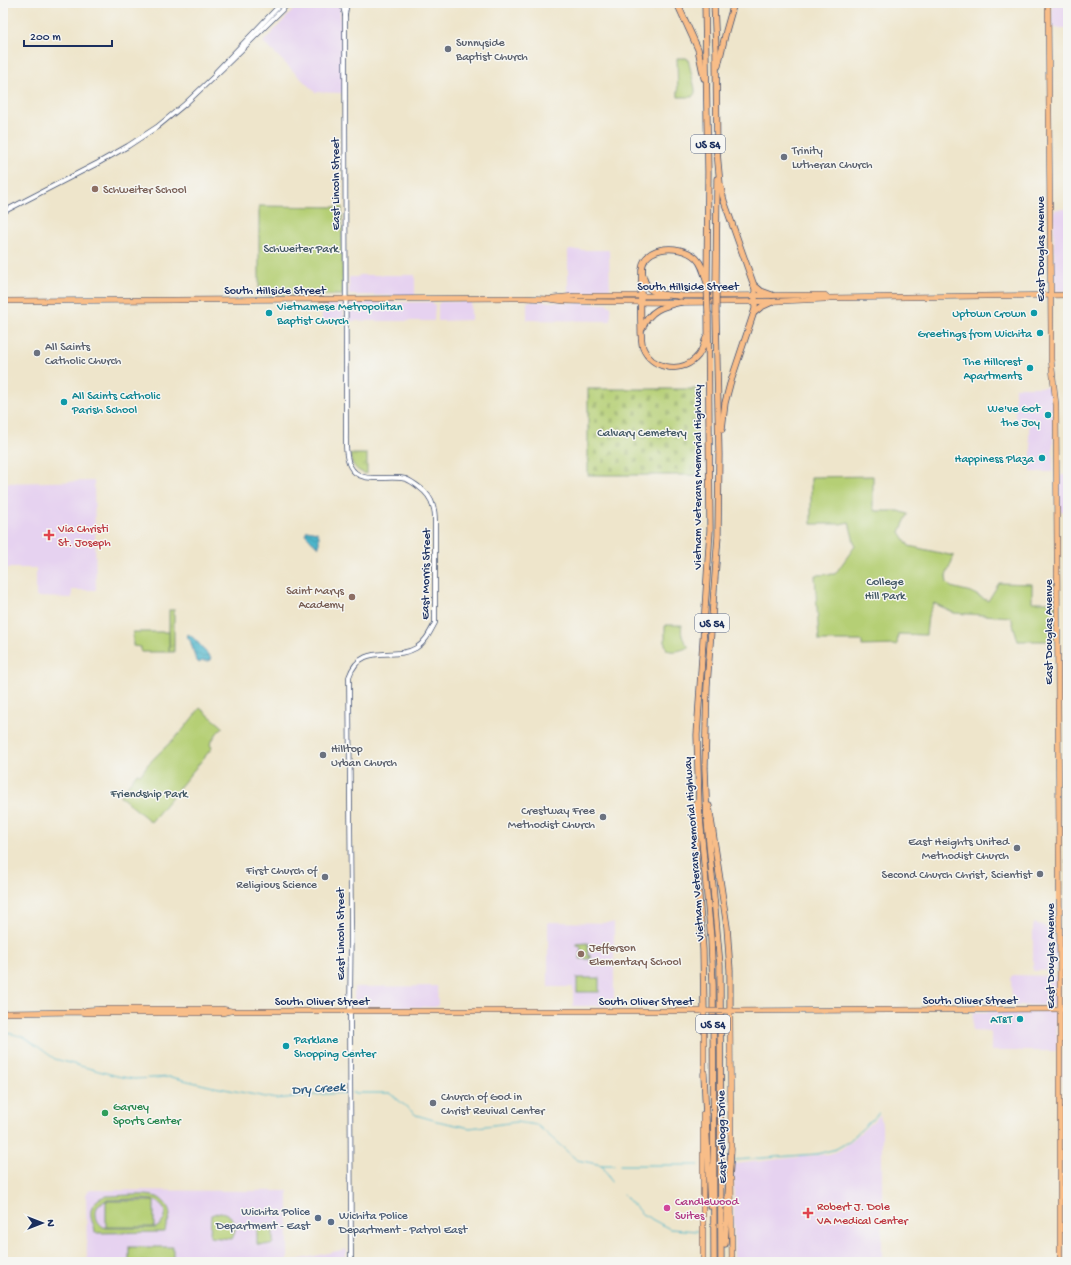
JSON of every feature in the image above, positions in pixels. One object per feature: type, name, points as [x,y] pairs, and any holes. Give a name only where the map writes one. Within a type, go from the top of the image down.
[{"type":"highway","points":[[677,3],[698,49],[707,102]]},
{"type":"highway","name":"Vietnam Veterans Memorial Highway","points":[[704,3],[706,22],[707,102],[707,286],[710,530],[697,709],[698,786],[711,939],[713,986],[713,1262]]},
{"type":"highway","name":"Vietnam Veterans Memorial Highway","points":[[714,3],[717,152],[716,314],[719,455],[718,536],[706,716],[706,790],[720,965],[723,1262]]},
{"type":"highway","points":[[716,90],[719,65],[734,3]]},
{"type":"highway","points":[[717,152],[720,184],[724,201],[755,289],[756,306],[726,397],[719,455]]},
{"type":"highway","points":[[707,286],[702,268],[696,259],[688,252],[665,249],[648,255],[643,262],[640,299],[641,336],[645,352],[654,362],[663,366],[676,368],[688,364],[698,356],[703,347],[708,329]]},
{"type":"highway","points":[[642,270],[648,288],[653,291],[681,299]]},
{"type":"highway","points":[[753,283],[761,291],[772,295]]},
{"type":"highway","points":[[641,336],[645,323],[653,312],[681,299]]},
{"type":"highway","points":[[754,314],[760,307],[772,302]]},
{"type":"highway","points":[[698,786],[695,812],[695,830],[698,890],[704,950],[706,1011]]},
{"type":"highway","points":[[706,790],[726,915],[730,964],[728,1011]]},
{"type":"highway","points":[[704,1074],[713,1262]]},
{"type":"highway","points":[[723,1262],[731,1149]]},
{"type":"main road","name":"East Douglas Avenue","points":[[1048,3],[1051,359],[1056,405],[1060,1262]]},
{"type":"main road","name":"South Hillside Street","points":[[755,299],[772,295],[825,295],[828,298]]},
{"type":"main road","name":"South Hillside Street","points":[[3,301],[548,299],[564,301],[640,299],[755,299],[772,302],[825,300],[828,298],[1068,295]]},
{"type":"main road","name":"South Oliver Street","points":[[3,1013],[81,1012],[87,1010],[104,1009],[222,1009],[231,1011],[728,1011],[1068,1009]]},
{"type":"main road","name":"East Kellogg Drive","points":[[703,1262],[704,1027],[706,1011]]},
{"type":"main road","name":"East Kellogg Drive","points":[[728,1011],[730,1027],[732,1262]]},
{"type":"main road","points":[[704,1027],[709,1020],[714,1018],[725,1020],[730,1027]]},
{"type":"street","points":[[210,80],[221,65],[282,3]]},
{"type":"street","points":[[3,212],[98,163],[128,146],[162,123],[229,63],[289,3]]},
{"type":"street","name":"East Lincoln Street","points":[[342,3],[344,15],[348,464],[358,475],[369,478],[405,479],[413,482],[423,490]]},
{"type":"street","name":"East Lincoln Street","points":[[344,15],[347,3]]},
{"type":"street","name":"East Morris Street","points":[[362,659],[372,654],[404,653],[417,648],[428,636],[435,623],[436,521],[434,507],[429,497],[423,490]]},
{"type":"street","name":"East Lincoln Street","points":[[351,1262],[349,677],[355,665],[362,659]]},
{"type":"shaded area","points":[[300,3],[340,3],[343,93],[315,92],[263,42]]},
{"type":"shaded area","points":[[1052,3],[1068,3],[1068,28],[1052,28]]},
{"type":"shaded area","points":[[1057,209],[1068,209],[1068,291],[1057,291],[1055,288],[1053,211]]},
{"type":"shaded area","points":[[568,250],[609,251],[609,294],[568,295]]},
{"type":"shaded area","points":[[360,275],[415,275],[415,296],[351,295],[349,293],[349,277],[357,277]]},
{"type":"shaded area","points":[[529,301],[607,304],[611,307],[611,321],[527,320],[527,303]]},
{"type":"shaded area","points":[[432,302],[435,305],[434,321],[349,321],[349,306],[351,303]]},
{"type":"shaded area","points":[[441,302],[471,302],[471,320],[438,321],[438,304]]},
{"type":"shaded area","points":[[322,304],[343,305],[344,322],[322,322]]},
{"type":"shaded area","points":[[1015,388],[1050,388],[1053,406],[1052,472],[1031,472],[1031,442],[1029,442],[1029,423],[1015,423]]},
{"type":"shaded area","points":[[1062,475],[1068,475],[1068,512],[1060,511],[1060,477]]},
{"type":"shaded area","name":"Via Christi St. Joseph","points":[[94,481],[96,590],[72,590],[72,598],[36,597],[36,568],[3,568],[3,483]]},
{"type":"shaded area","name":"Jefferson Elementary School","points":[[548,922],[614,923],[614,1005],[573,1006],[573,987],[548,987]]},
{"type":"shaded area","points":[[1033,923],[1042,925],[1049,930],[1056,942],[1056,969],[1033,971]]},
{"type":"shaded area","points":[[1068,969],[1068,1005],[1066,1006],[1064,1004],[1063,976],[1065,971]]},
{"type":"shaded area","points":[[1013,975],[1056,976],[1056,1004],[1012,1006],[1011,977]]},
{"type":"shaded area","points":[[437,986],[438,1005],[435,1007],[359,1007],[354,1004],[354,987]]},
{"type":"shaded area","points":[[1055,1011],[1058,1048],[1056,1051],[991,1051],[991,1032],[972,1031],[973,1012]]},
{"type":"shaded area","points":[[1065,1012],[1068,1012],[1068,1050],[1064,1048]]},
{"type":"shaded area","points":[[1065,1054],[1068,1054],[1068,1095],[1063,1094],[1063,1057]]},
{"type":"shaded area","name":"Robert J. Dole VA Medical Center","points":[[880,1115],[882,1125],[882,1262],[734,1262],[734,1164],[829,1154],[840,1150]]},
{"type":"shaded area","points":[[88,1190],[288,1191],[288,1262],[87,1262],[86,1194]]},
{"type":"shaded area","points":[[346,1249],[346,1262],[288,1262]]},
{"type":"green space","points":[[677,58],[688,59],[695,89],[695,93],[692,97],[678,97]]},
{"type":"green space","name":"Schweiter Park","points":[[259,206],[342,207],[343,295],[259,295]]},
{"type":"green space","name":"Calvary Cemetery","points":[[588,389],[697,389],[697,475],[588,475]]},
{"type":"green space","points":[[350,454],[367,454],[367,474],[360,472],[355,467]]},
{"type":"green space","name":"College Hill Park","points":[[873,476],[873,507],[875,511],[899,511],[908,514],[900,532],[909,546],[954,556],[946,576],[947,583],[951,587],[971,592],[988,601],[999,583],[1032,584],[1032,602],[1055,602],[1055,641],[1018,641],[1011,617],[954,613],[934,603],[928,616],[926,635],[898,634],[897,645],[862,646],[862,641],[819,641],[815,575],[835,574],[855,546],[849,522],[840,524],[811,524],[811,477]]},
{"type":"green space","points":[[169,610],[174,610],[174,652],[169,652]]},
{"type":"green space","points":[[665,625],[682,625],[682,637],[689,647],[675,651],[667,650],[665,644]]},
{"type":"green space","points":[[133,632],[169,632],[169,652],[141,652],[141,647],[133,646]]},
{"type":"green space","name":"Friendship Park","points":[[200,708],[223,727],[210,744],[212,748],[151,822],[120,796],[137,773],[141,774],[148,764],[182,731]]},
{"type":"green space","points":[[588,943],[588,955],[591,956],[591,959],[580,959],[581,947],[577,946],[576,944]]},
{"type":"green space","points":[[577,978],[599,978],[599,992],[577,992]]},
{"type":"green space","points":[[139,1195],[160,1198],[166,1204],[170,1214],[165,1232],[95,1233],[91,1210],[96,1201],[102,1197]],"holes":[[[140,1199],[156,1201],[160,1203],[165,1211],[165,1218],[156,1228],[106,1228],[100,1224],[96,1218],[96,1211],[99,1204],[107,1200]]]},
{"type":"green space","points":[[106,1201],[154,1201],[154,1227],[106,1227]]},
{"type":"green space","points":[[220,1212],[229,1215],[234,1221],[235,1230],[232,1239],[210,1237],[211,1215]]},
{"type":"green space","points":[[269,1225],[273,1226],[273,1243],[271,1245],[257,1244],[257,1231],[259,1227]]},
{"type":"green space","points":[[129,1247],[173,1247],[173,1262],[129,1262]]},
{"type":"water","points":[[307,530],[317,532],[319,536],[319,547],[305,534]]},
{"type":"water","points":[[188,634],[198,642],[211,658],[209,661],[202,661],[199,663],[196,660],[190,640],[187,638]]},
{"type":"waterway","name":"Dry Creek","points":[[4,1032],[24,1037],[55,1059],[117,1076],[134,1079],[171,1077],[276,1099],[349,1093]]},
{"type":"waterway","name":"Dry Creek","points":[[352,1093],[390,1093],[416,1115],[470,1128],[516,1122],[537,1125],[577,1160],[602,1165],[614,1165]]},
{"type":"waterway","points":[[735,1160],[817,1154],[836,1149],[848,1142],[879,1113]]},
{"type":"waterway","name":"Dry Creek","points":[[602,1165],[611,1181]]},
{"type":"waterway","points":[[620,1165],[699,1165]]},
{"type":"waterway","name":"Dry Creek","points":[[623,1194],[642,1214],[670,1229],[698,1231]]},
{"type":"place","name":"Sunnyside Baptist Church","points":[[448,49]]},
{"type":"place","name":"Trinity Lutheran Church","points":[[784,157]]},
{"type":"place","name":"Schweiter School","points":[[95,189]]},
{"type":"place","name":"Vietnamese Metropolitan Baptist Church","points":[[269,313]]},
{"type":"place","name":"Uptown Crown","points":[[1034,313]]},
{"type":"place","name":"Greetings from Wichita","points":[[1040,333]]},
{"type":"place","name":"All Saints Catholic Church","points":[[37,353]]},
{"type":"place","name":"The Hillcrest Apartments","points":[[1030,368]]},
{"type":"place","name":"All Saints Catholic Parish School","points":[[64,402]]},
{"type":"place","name":"We've Got the Joy","points":[[1048,415]]},
{"type":"place","name":"Happiness Plaza","points":[[1042,458]]},
{"type":"place","name":"Via Christi St. Joseph","points":[[49,535]]},
{"type":"place","name":"Saint Marys Academy","points":[[352,597]]},
{"type":"place","name":"Hilltop Urban Church","points":[[323,755]]},
{"type":"place","name":"Crestway Free Methodist Church","points":[[603,817]]},
{"type":"place","name":"East Heights United Methodist Church","points":[[1017,848]]},
{"type":"place","name":"Second Church Christ, Scientist","points":[[1040,874]]},
{"type":"place","name":"First Church of Religious Science","points":[[325,877]]},
{"type":"place","name":"Jefferson Elementary School","points":[[581,954]]},
{"type":"place","name":"AT&T","points":[[1020,1019]]},
{"type":"place","name":"Parklane Shopping Center","points":[[286,1046]]},
{"type":"place","name":"Church of God in Christ Revival Center","points":[[433,1103]]},
{"type":"place","name":"Garvey Sports Center","points":[[105,1113]]},
{"type":"place","name":"Candlewood Suites","points":[[667,1208]]},
{"type":"place","name":"Robert J. Dole VA Medical Center","points":[[808,1213]]},
{"type":"place","name":"Wichita Police Department - East","points":[[318,1218]]},
{"type":"place","name":"Wichita Police Department - Patrol East","points":[[331,1222]]}]
